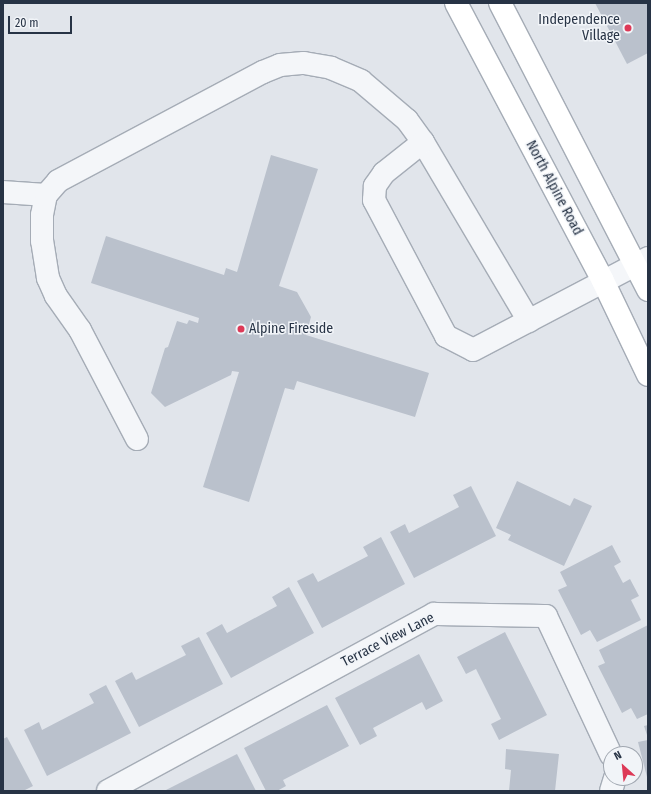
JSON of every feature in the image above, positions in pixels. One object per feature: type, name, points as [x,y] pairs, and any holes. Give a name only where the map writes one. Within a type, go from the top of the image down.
[{"type":"main road","name":"North Alpine Road","points":[[456,3],[603,281],[648,375]]},
{"type":"main road","points":[[500,3],[642,261],[648,290]]},
{"type":"street","points":[[137,439],[80,330],[56,296],[48,278],[42,241],[42,215],[46,195],[58,181],[263,72],[280,65],[304,63],[331,68],[361,81],[407,120],[423,142],[529,321]]},
{"type":"street","points":[[423,142],[384,173],[376,186],[374,200],[446,336],[473,350],[642,261]]},
{"type":"street","points":[[3,192],[46,195]]},
{"type":"street","name":"Terrace View Lane","points":[[108,791],[434,614],[546,616],[607,746]]},
{"type":"building","name":"Independence Village","points":[[595,3],[648,3],[648,53],[627,64]]},
{"type":"building","name":"Alpine Fireside","points":[[271,155],[318,169],[279,286],[297,292],[311,317],[306,335],[429,373],[415,417],[297,381],[294,390],[285,388],[249,502],[203,487],[239,372],[232,371],[231,375],[165,407],[151,393],[165,348],[168,347],[177,321],[187,324],[189,320],[198,323],[199,318],[91,283],[106,236],[224,275],[226,268],[237,272]]},
{"type":"building","points":[[517,481],[570,506],[574,498],[592,506],[564,566],[508,540],[511,535],[496,528]]},
{"type":"building","points":[[471,486],[496,536],[414,578],[390,532],[405,524],[409,533],[459,507],[453,495]]},
{"type":"building","points":[[381,537],[405,584],[322,628],[297,581],[313,573],[318,582],[368,556],[363,547]]},
{"type":"building","points":[[612,545],[621,562],[614,566],[623,583],[630,579],[639,596],[631,600],[641,620],[597,642],[590,630],[581,635],[558,590],[567,586],[560,572]]},
{"type":"building","points":[[289,587],[314,633],[231,678],[206,633],[222,624],[227,633],[277,606],[272,597]]},
{"type":"building","points":[[648,625],[648,714],[637,719],[631,708],[622,713],[598,666],[605,663],[599,650]]},
{"type":"building","points":[[505,632],[547,715],[499,740],[491,724],[501,719],[476,669],[466,674],[457,657]]},
{"type":"building","points":[[199,637],[223,684],[139,727],[115,681],[132,672],[136,680],[186,655],[181,646]]},
{"type":"building","points":[[419,654],[443,701],[426,710],[422,702],[373,728],[377,736],[360,745],[335,698]]},
{"type":"building","points":[[106,685],[131,733],[47,776],[24,730],[39,722],[42,730],[94,703],[89,694]]},
{"type":"building","points":[[327,705],[349,746],[283,780],[286,786],[277,791],[266,791],[244,748]]},
{"type":"building","points":[[648,725],[648,738],[644,726]]},
{"type":"building","points":[[7,737],[33,786],[23,791],[3,791],[3,739]]},
{"type":"building","points":[[648,740],[648,777],[643,761],[643,746],[639,746],[638,742]]},
{"type":"building","points":[[506,749],[559,754],[555,791],[509,791],[511,770],[505,769]]},
{"type":"building","points":[[237,754],[256,791],[164,791]]},
{"type":"place","name":"Independence Village","points":[[628,28]]},
{"type":"place","name":"Alpine Fireside","points":[[241,329]]}]
